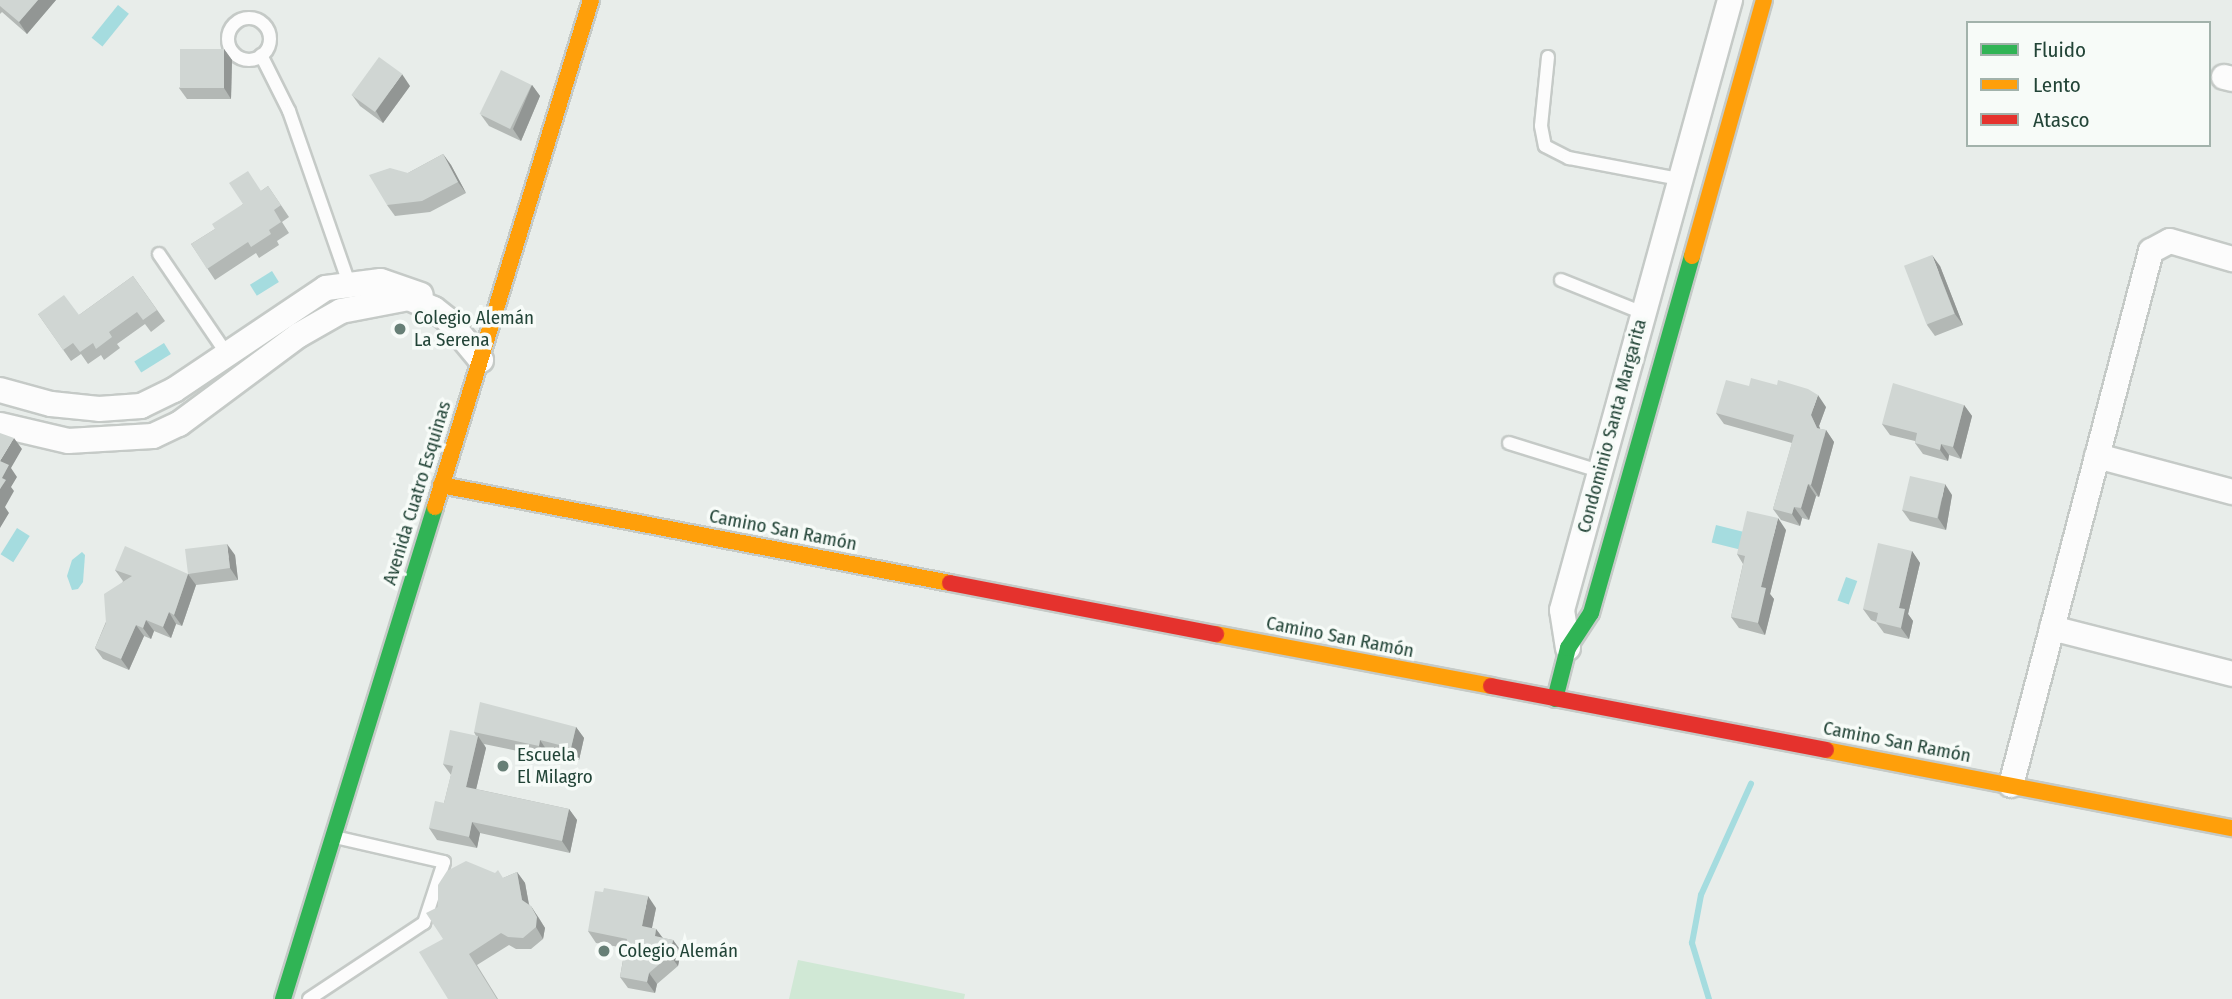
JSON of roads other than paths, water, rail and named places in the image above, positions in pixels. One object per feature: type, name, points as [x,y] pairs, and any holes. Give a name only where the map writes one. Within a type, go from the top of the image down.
[{"type":"main road","name":"Avenida Cuatro Esquinas","points":[[284,999],[331,836],[591,0]]},
{"type":"main road","name":"Condominio Santa Margarita","points":[[1555,699],[1568,648],[1591,613],[1764,0]]},
{"type":"main road","name":"Camino San Ramón","points":[[441,485],[2232,828]]},
{"type":"street","name":"Condominio Santa Margarita","points":[[1568,648],[1562,610],[1730,0]]},
{"type":"street","points":[[1672,205],[1704,216]]},
{"type":"street","points":[[2011,785],[2151,251],[2170,241],[2232,259]]},
{"type":"street","points":[[0,390],[51,404],[100,409],[141,406],[174,390],[326,288],[349,283],[381,281],[434,300],[482,356]]},
{"type":"street","points":[[0,425],[68,441],[153,436],[179,424],[299,335],[341,311],[409,298],[434,309],[482,356]]},
{"type":"street","points":[[2097,456],[2232,492]]},
{"type":"street","points":[[2052,628],[2232,674]]},
{"type":"lane","points":[[261,55],[289,111],[349,283]]},
{"type":"lane","points":[[1548,57],[1541,126],[1545,146],[1569,158],[1679,179]]},
{"type":"lane","points":[[159,254],[227,354]]},
{"type":"lane","points":[[1561,281],[1643,313]]},
{"type":"lane","points":[[1509,443],[1600,471]]},
{"type":"lane","points":[[309,999],[424,923],[444,862],[331,836]]},
{"type":"water","points":[[118,5],[129,14],[102,46],[92,38]]},
{"type":"water","points":[[272,271],[279,282],[257,296],[250,285]]},
{"type":"water","points":[[164,343],[171,354],[141,373],[134,362]]},
{"type":"water","points":[[1716,525],[1748,533],[1744,550],[1712,542]]},
{"type":"water","points":[[17,528],[30,536],[13,562],[1,554]]},
{"type":"water","points":[[82,552],[85,555],[83,582],[78,589],[72,590],[67,576],[72,560]]},
{"type":"water","points":[[1846,577],[1857,581],[1849,605],[1837,600]]},
{"type":"waterway","points":[[1709,999],[1692,943],[1701,895],[1751,784]]},
{"type":"place","name":"Colegio Alemán La Serena","points":[[400,329]]},
{"type":"place","name":"Escuela El Milagro","points":[[503,766]]},
{"type":"place","name":"Colegio Alemán","points":[[604,951]]}]
